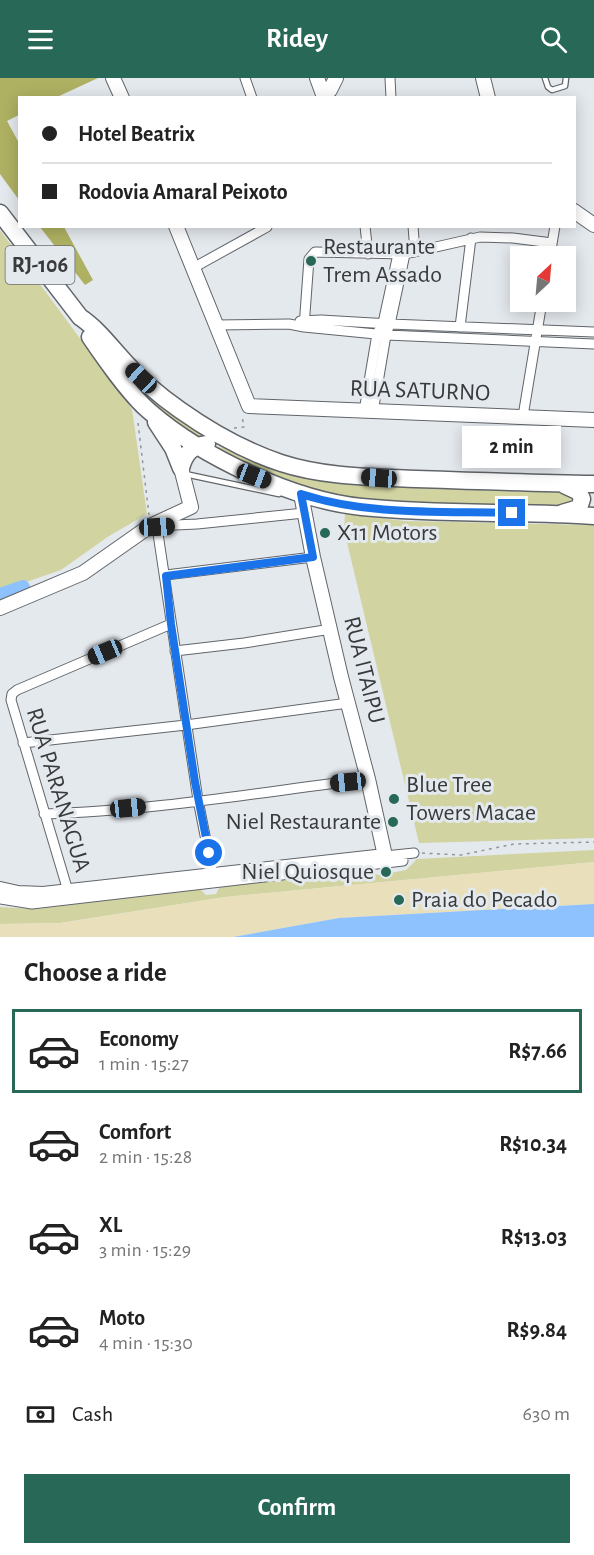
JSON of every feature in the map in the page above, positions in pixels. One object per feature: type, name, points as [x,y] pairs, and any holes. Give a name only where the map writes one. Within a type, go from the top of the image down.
[{"type":"highway","name":"RJ-106","points":[[0,213],[80,317],[91,325],[128,365],[163,397],[205,427],[252,452],[307,470],[339,475],[594,484]]},
{"type":"highway","name":"RJ-106","points":[[80,317],[82,325],[143,417],[302,502],[318,499],[361,507],[416,511],[558,513],[594,516]]},
{"type":"highway","points":[[143,417],[167,437],[182,470]]},
{"type":"highway","points":[[182,470],[187,454],[196,445],[209,444],[252,452]]},
{"type":"highway","points":[[558,513],[577,509],[582,499],[576,490],[560,483]]},
{"type":"street","points":[[113,78],[121,96]]},
{"type":"street","points":[[245,78],[251,96]]},
{"type":"street","points":[[317,78],[323,96]]},
{"type":"street","points":[[324,96],[336,78]]},
{"type":"street","points":[[390,78],[391,96]]},
{"type":"street","points":[[483,78],[488,96]]},
{"type":"street","points":[[576,212],[594,225]]},
{"type":"street","points":[[177,228],[216,325],[245,407]]},
{"type":"street","points":[[193,268],[265,228]]},
{"type":"street","points":[[365,228],[368,254]]},
{"type":"street","points":[[369,412],[381,334],[386,324],[412,228]]},
{"type":"street","points":[[552,246],[555,228]]},
{"type":"street","points":[[304,323],[309,259],[318,252],[406,253],[471,238],[513,237],[552,243]]},
{"type":"street","points":[[460,327],[471,238]]},
{"type":"street","points":[[523,416],[541,312]]},
{"type":"street","points":[[304,323],[381,334],[594,344]]},
{"type":"street","points":[[216,325],[386,324],[594,332]]},
{"type":"street","name":"RUA SATURNO","points":[[245,407],[594,420]]},
{"type":"street","points":[[182,470],[197,524]]},
{"type":"street","points":[[152,522],[197,524],[302,502]]},
{"type":"street","name":"RUA ITAIPU","points":[[302,502],[313,557],[385,856]]},
{"type":"street","points":[[0,608],[83,573],[152,522],[191,507]]},
{"type":"street","points":[[152,522],[166,576],[186,725],[213,876]]},
{"type":"street","points":[[166,576],[313,557]]},
{"type":"street","name":"RUA PARANAGUA","points":[[68,891],[23,743],[11,700],[12,694],[171,624]]},
{"type":"street","points":[[175,651],[244,643],[331,628]]},
{"type":"street","points":[[23,743],[186,725],[348,703]]},
{"type":"street","points":[[44,814],[70,814],[368,779]]},
{"type":"street","points":[[0,889],[33,894],[68,891],[414,853]]},
{"type":"street","points":[[0,899],[32,904],[403,861]]},
{"type":"lane","points":[[545,78],[548,87],[552,90],[565,86],[566,78]]},
{"type":"lane","points":[[182,470],[302,502]]},
{"type":"path","points":[[232,428],[244,427],[245,407]]},
{"type":"path","points":[[143,417],[152,522]]},
{"type":"path","points":[[414,853],[461,855],[514,844],[594,842]]},
{"type":"green space","points":[[0,78],[98,78],[59,96],[18,96],[18,116],[7,121],[18,141],[18,199],[0,174]]},
{"type":"green space","points":[[41,228],[65,228],[93,280],[85,285]]},
{"type":"green space","points":[[0,230],[132,409],[147,514],[109,536],[61,570],[0,591]]},
{"type":"green space","points":[[146,394],[211,437],[198,441],[147,402]]},
{"type":"green space","points":[[217,447],[351,481],[496,491],[560,492],[570,496],[571,501],[565,507],[396,507],[327,498],[207,448]]},
{"type":"green space","points":[[345,514],[405,521],[594,525],[594,838],[419,843],[344,530]]},
{"type":"green space","points":[[594,850],[594,862],[225,897],[60,923],[0,924],[0,907],[37,909],[200,889],[206,895],[216,894],[220,886],[354,870],[380,875],[406,870],[417,859]]},
{"type":"sand","name":"Praia do Pecado","points":[[594,862],[594,904],[339,918],[233,937],[0,937],[0,924],[61,923],[225,897]]},
{"type":"water","points":[[594,904],[594,937],[233,937],[339,918]]},
{"type":"waterway","points":[[0,595],[23,587]]},
{"type":"place","name":"Restaurante Trem Assado","points":[[311,261]]},
{"type":"place","name":"X11 Motors","points":[[325,533]]},
{"type":"place","name":"Blue Tree Towers Macae","points":[[394,799]]},
{"type":"place","name":"Niel Restaurante","points":[[393,822]]},
{"type":"place","name":"Niel Quiosque","points":[[386,872]]},
{"type":"place","name":"Praia do Pecado","points":[[399,900]]},
{"type":"route","points":[[209,853],[195,782],[166,576],[313,557],[301,494],[361,507],[416,511],[512,513]]}]
